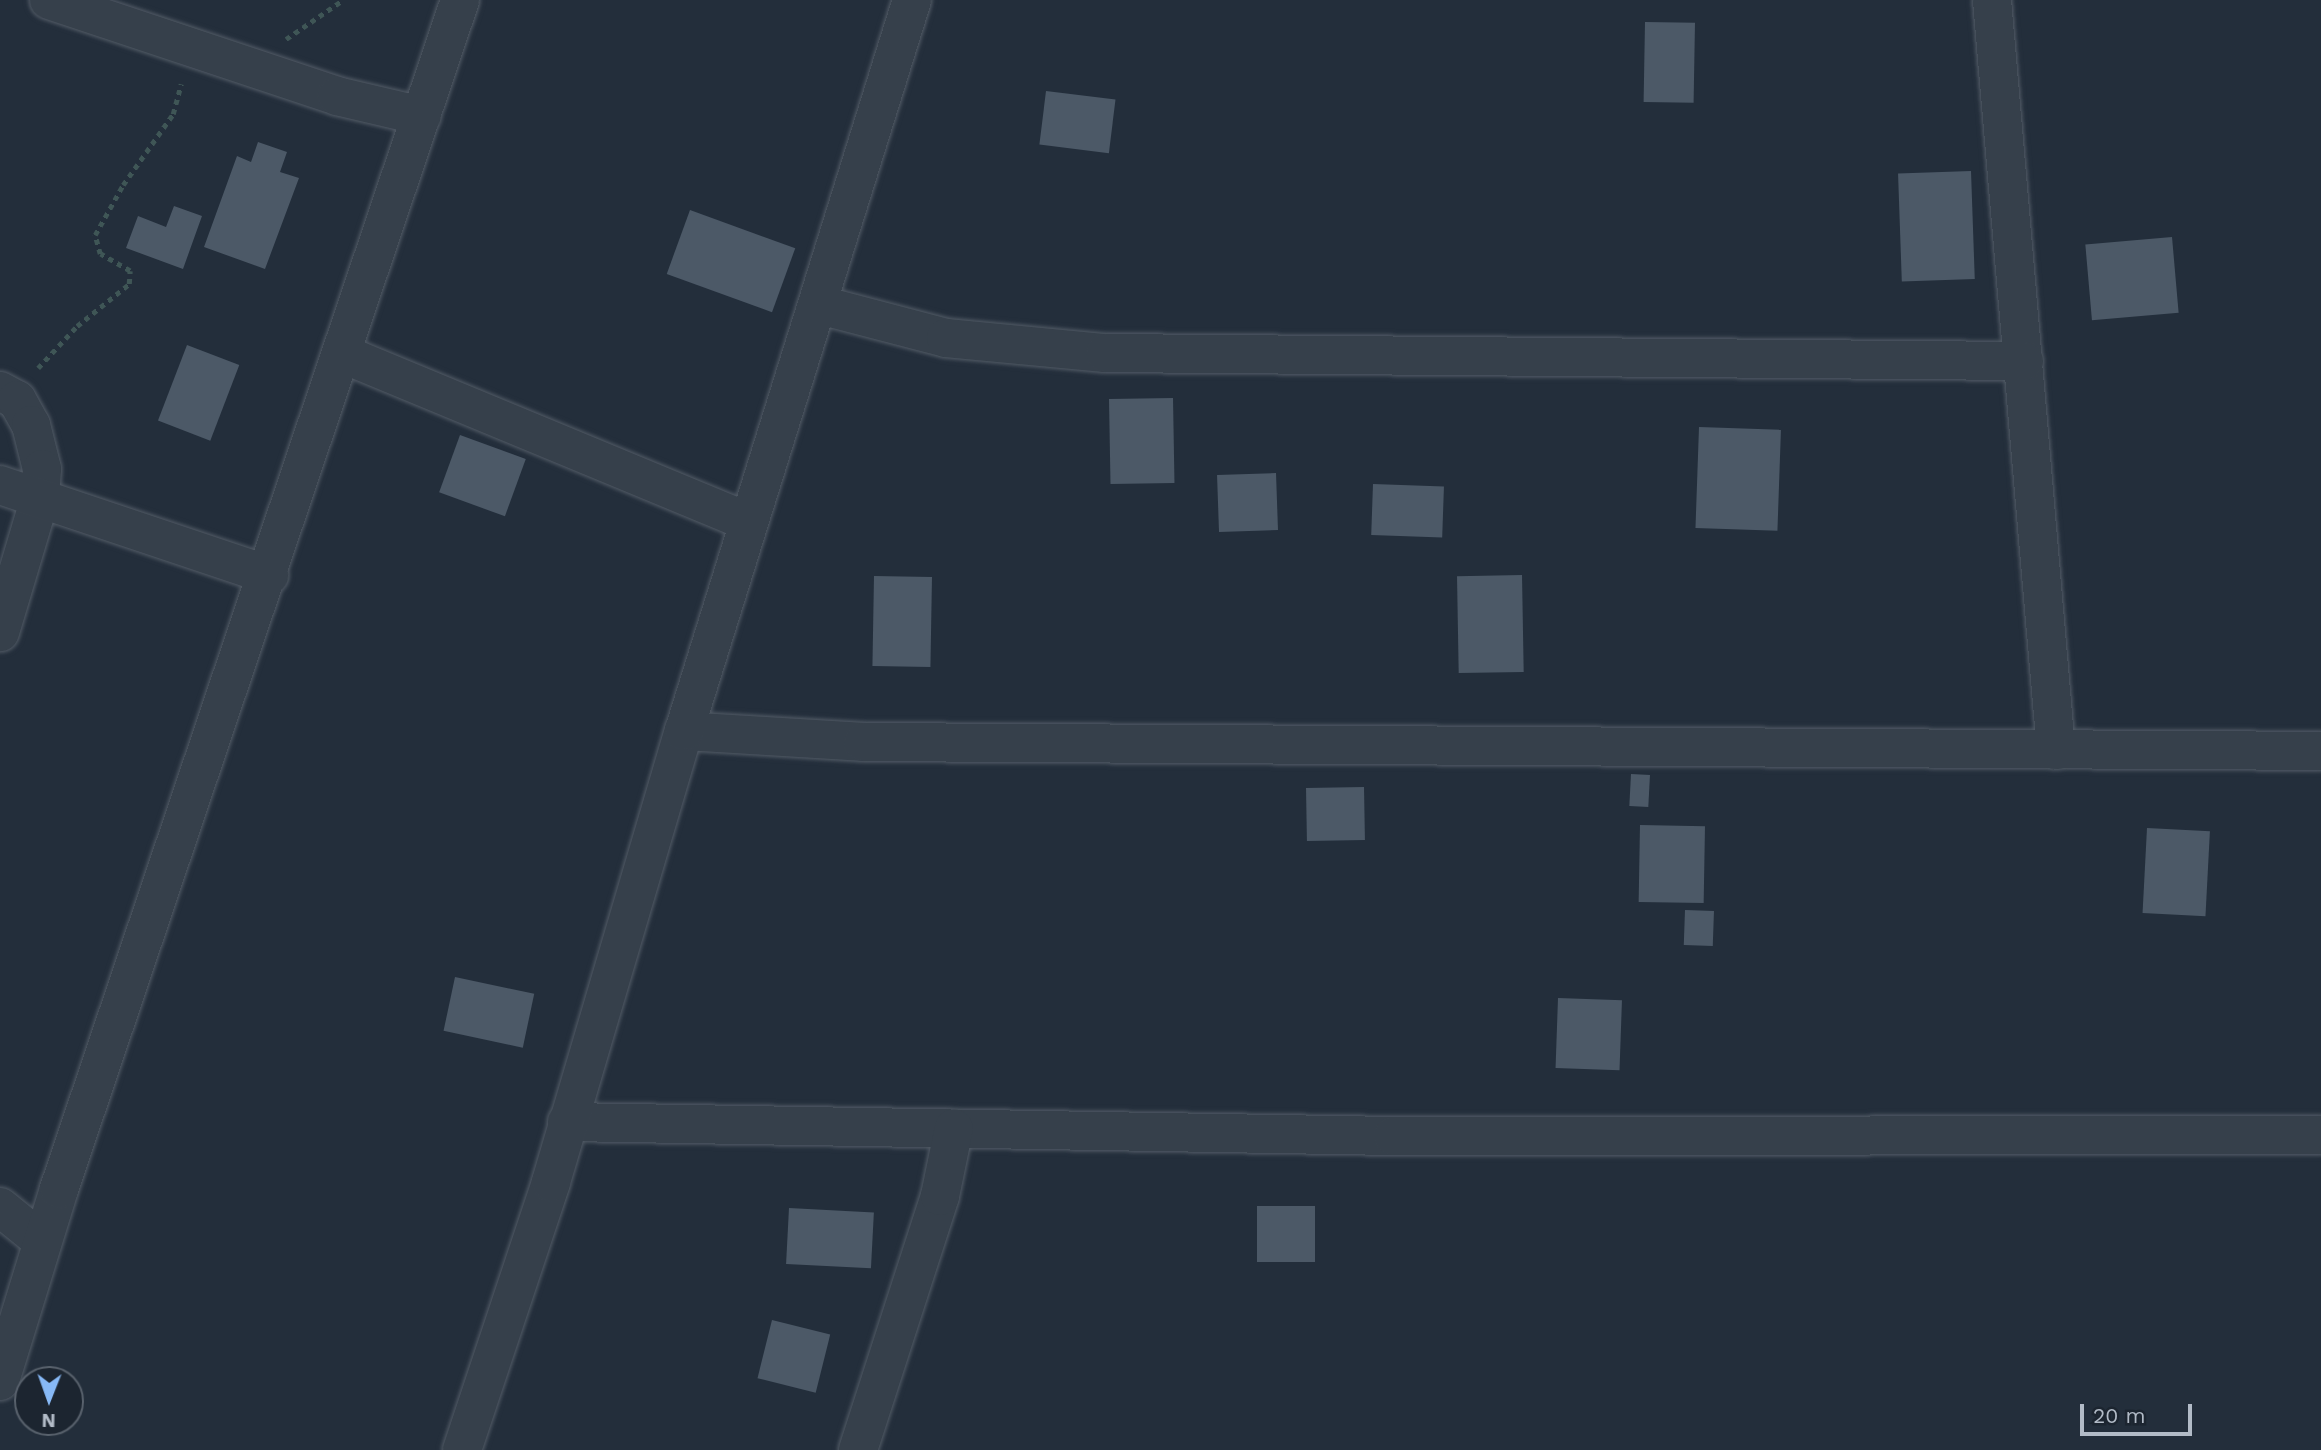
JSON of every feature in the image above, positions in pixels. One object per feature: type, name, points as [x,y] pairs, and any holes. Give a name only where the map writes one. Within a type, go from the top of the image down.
[{"type":"street","points":[[49,0],[213,52],[337,96],[422,116]]},
{"type":"street","points":[[0,1381],[42,1241],[343,354],[460,0]]},
{"type":"street","points":[[462,1450],[567,1122],[684,731],[820,305],[912,0]]},
{"type":"street","points":[[1992,0],[2056,750]]},
{"type":"street","points":[[820,305],[946,338],[1105,353],[2024,360]]},
{"type":"street","points":[[343,354],[749,522]]},
{"type":"street","points":[[0,632],[40,498],[40,446],[8,395]]},
{"type":"street","points":[[0,485],[268,575]]},
{"type":"street","points":[[684,731],[863,743],[2321,751]]},
{"type":"street","points":[[567,1122],[1393,1136],[2321,1135]]},
{"type":"street","points":[[859,1450],[940,1196],[954,1128]]},
{"type":"street","points":[[0,1208],[42,1241]]},
{"type":"path","points":[[276,45],[343,0]]},
{"type":"path","points":[[8,395],[103,302],[129,284],[130,271],[100,254],[95,236],[123,185],[173,114],[183,76],[195,59],[213,52]]},
{"type":"building","points":[[1645,22],[1695,23],[1694,103],[1644,102]]},
{"type":"building","points":[[1046,91],[1115,100],[1109,153],[1039,145]]},
{"type":"building","points":[[258,142],[287,152],[280,172],[299,178],[265,269],[204,247],[237,156],[251,162]]},
{"type":"building","points":[[1971,171],[1975,279],[1902,281],[1898,174]]},
{"type":"building","points":[[174,206],[202,216],[183,269],[126,248],[138,216],[166,227]]},
{"type":"building","points":[[690,210],[795,248],[772,312],[667,274]]},
{"type":"building","points":[[2172,237],[2179,313],[2092,320],[2085,245]]},
{"type":"building","points":[[187,345],[239,365],[210,441],[158,421]]},
{"type":"building","points":[[1173,398],[1174,483],[1110,484],[1109,399]]},
{"type":"building","points":[[1699,427],[1781,430],[1777,531],[1695,528]]},
{"type":"building","points":[[460,435],[526,459],[505,516],[439,492]]},
{"type":"building","points":[[1276,473],[1278,530],[1219,532],[1217,475]]},
{"type":"building","points":[[1373,484],[1444,486],[1442,537],[1371,535]]},
{"type":"building","points":[[1522,575],[1524,672],[1459,673],[1457,576]]},
{"type":"building","points":[[874,576],[932,577],[930,667],[872,666]]},
{"type":"building","points":[[1631,774],[1650,775],[1648,807],[1629,806]]},
{"type":"building","points":[[1364,787],[1365,840],[1307,841],[1306,788]]},
{"type":"building","points":[[1640,825],[1705,826],[1704,903],[1639,902]]},
{"type":"building","points":[[2147,828],[2210,831],[2205,916],[2143,913]]},
{"type":"building","points":[[1685,910],[1714,911],[1713,946],[1684,945]]},
{"type":"building","points":[[455,977],[534,994],[523,1048],[444,1031]]},
{"type":"building","points":[[1558,998],[1622,1000],[1620,1070],[1556,1068]]},
{"type":"building","points":[[1257,1206],[1315,1206],[1315,1262],[1257,1262]]},
{"type":"building","points":[[789,1208],[874,1212],[871,1268],[786,1264]]},
{"type":"building","points":[[772,1320],[830,1335],[816,1393],[757,1378]]}]
